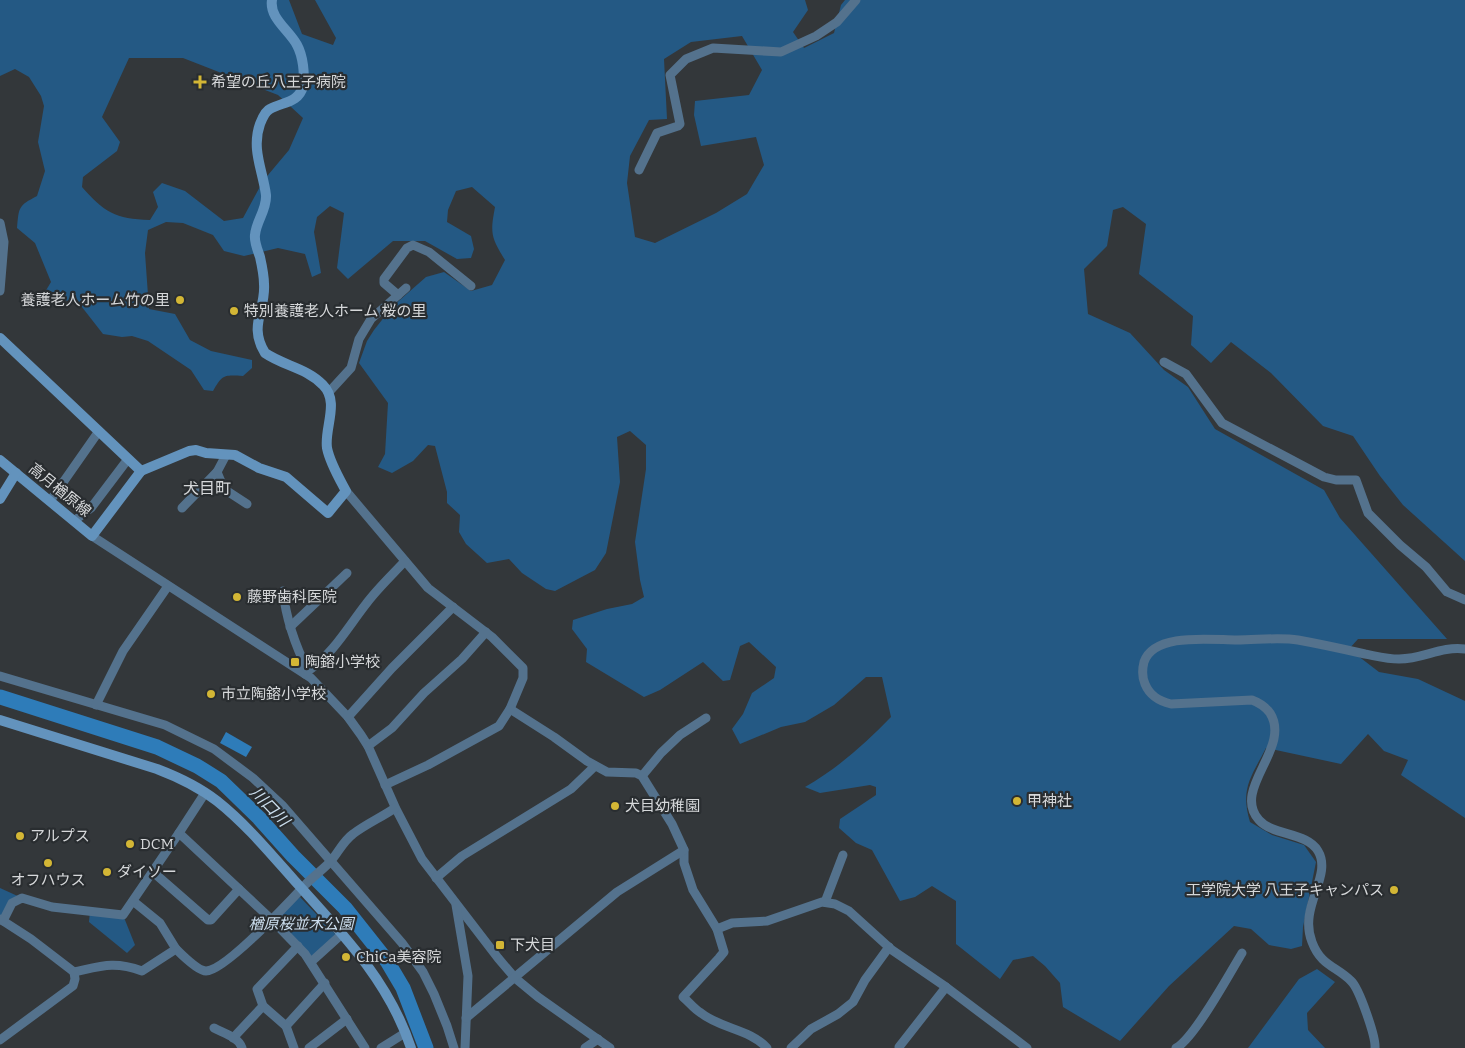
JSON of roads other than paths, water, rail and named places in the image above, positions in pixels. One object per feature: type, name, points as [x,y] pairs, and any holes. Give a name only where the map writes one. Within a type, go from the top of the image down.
[{"type":"main road","points":[[0,338],[141,471],[189,451],[196,450],[240,457],[259,468],[286,477],[328,513],[346,491],[328,451],[327,440],[331,402],[329,392],[310,373],[265,353],[258,336],[259,314],[264,303],[264,283],[255,237],[266,198],[259,164],[257,137],[261,121],[266,112],[296,97],[302,87],[303,79],[300,51],[292,36],[273,13],[272,0]]},
{"type":"main road","points":[[0,460],[16,473]]},
{"type":"main road","name":"高月楢原線","points":[[0,499],[16,473],[92,536],[141,471]]},
{"type":"main road","points":[[0,720],[157,769],[179,778],[205,793],[233,815],[305,886],[376,976],[406,1033],[411,1048]]},
{"type":"street","points":[[639,170],[657,133],[680,124],[670,75],[686,59],[713,48],[781,52],[816,36],[837,22],[856,0]]},
{"type":"street","points":[[0,222],[4,242],[0,291]]},
{"type":"street","points":[[398,295],[386,286],[384,280],[407,248],[413,245],[429,252],[471,286]]},
{"type":"street","points":[[329,392],[351,368],[359,339],[371,318],[406,288]]},
{"type":"street","points":[[1164,362],[1186,374],[1222,423],[1324,477],[1336,480],[1356,480],[1368,513],[1400,545],[1426,567],[1447,592],[1465,600]]},
{"type":"street","points":[[50,501],[99,431]]},
{"type":"street","points":[[182,508],[217,472],[226,455]]},
{"type":"street","points":[[74,521],[91,508],[128,459]]},
{"type":"street","points":[[217,472],[224,489],[247,504]]},
{"type":"street","points":[[346,491],[428,588],[486,632],[523,668],[523,678],[510,709],[500,726]]},
{"type":"street","points":[[92,536],[306,673],[348,717],[368,746],[412,842],[455,904],[514,978],[610,1048]]},
{"type":"street","points":[[306,673],[343,636],[366,603],[405,561]]},
{"type":"street","points":[[290,627],[342,575]]},
{"type":"street","points":[[96,705],[123,651],[168,586]]},
{"type":"street","points":[[283,591],[286,613],[306,673]]},
{"type":"street","points":[[348,717],[392,668],[454,607]]},
{"type":"street","points":[[368,746],[392,728],[424,693],[462,659],[486,632]]},
{"type":"street","points":[[1375,1048],[1373,1032],[1354,983],[1346,976],[1334,970],[1318,955],[1309,936],[1308,916],[1322,871],[1320,854],[1312,843],[1265,825],[1254,813],[1252,804],[1254,786],[1275,736],[1275,727],[1266,707],[1252,700],[1171,704],[1161,702],[1147,688],[1142,672],[1144,663],[1148,654],[1156,647],[1165,643],[1187,640],[1295,640],[1398,660],[1423,656],[1445,648],[1465,649]]},
{"type":"street","points":[[0,676],[165,725],[214,749],[253,778],[282,805],[330,862],[388,925],[423,972],[439,1005],[454,1048]]},
{"type":"street","points":[[510,709],[595,766],[607,772],[636,773],[642,776],[664,810],[684,850],[684,863],[693,890],[717,929],[724,952],[683,996],[701,1014],[751,1035],[761,1041],[767,1048]]},
{"type":"street","points":[[642,776],[661,753],[680,735],[706,718]]},
{"type":"street","points":[[385,785],[428,765],[510,720],[525,719]]},
{"type":"street","points":[[436,878],[462,856],[570,789],[595,766]]},
{"type":"street","points":[[0,1040],[73,986],[75,979],[74,972],[31,939],[2,920],[12,903],[22,898],[52,907],[123,915],[205,793]]},
{"type":"street","points":[[132,901],[160,923],[176,949],[199,968],[205,971],[213,970],[224,963],[272,920],[330,862],[342,844],[353,834],[396,808]]},
{"type":"street","points":[[179,833],[298,946],[325,983],[364,1048]]},
{"type":"street","points":[[466,1018],[617,892],[684,850]]},
{"type":"street","points":[[825,902],[843,855]]},
{"type":"street","points":[[153,872],[208,920],[212,920],[239,889]]},
{"type":"street","points":[[717,929],[732,923],[767,921],[825,902],[835,904],[849,911],[889,947],[1027,1048]]},
{"type":"street","points":[[455,904],[468,976],[465,1048]]},
{"type":"street","points":[[311,962],[342,934]]},
{"type":"street","points":[[294,1048],[286,1026],[263,1006],[257,989],[298,946]]},
{"type":"street","points":[[792,1048],[811,1029],[838,1014],[853,1002],[865,980],[889,947]]},
{"type":"street","points":[[74,972],[112,964],[128,966],[142,971],[176,949]]},
{"type":"street","points":[[1176,1048],[1182,1045],[1193,1031],[1242,954]]},
{"type":"street","points":[[286,1026],[325,983]]},
{"type":"street","points":[[899,1047],[946,987]]},
{"type":"street","points":[[233,1038],[263,1006]]},
{"type":"street","points":[[309,1048],[347,1019]]},
{"type":"street","points":[[214,1028],[233,1038],[241,1044],[242,1048]]},
{"type":"street","points":[[381,1048],[406,1033]]},
{"type":"street","points":[[586,1048],[598,1039]]},
{"type":"waterway","name":"川口川","points":[[0,697],[157,747],[197,766],[221,781],[345,908],[387,961],[403,988],[426,1048]]},
{"type":"place","name":"希望の丘八王子病院","points":[[200,82]]},
{"type":"place","name":"養護老人ホーム竹の里","points":[[180,300]]},
{"type":"place","name":"特別養護老人ホーム 桜の里","points":[[234,311]]},
{"type":"place","name":"藤野歯科医院","points":[[237,597]]},
{"type":"place","name":"陶鎔小学校","points":[[295,662]]},
{"type":"place","name":"市立陶鎔小学校","points":[[211,694]]},
{"type":"place","name":"甲神社","points":[[1017,801]]},
{"type":"place","name":"犬目幼稚園","points":[[615,806]]},
{"type":"place","name":"アルプス","points":[[20,836]]},
{"type":"place","name":"DCM","points":[[130,844]]},
{"type":"place","name":"オフハウス","points":[[48,863]]},
{"type":"place","name":"ダイソー","points":[[107,872]]},
{"type":"place","name":"工学院大学 八王子キャンパス","points":[[1394,890]]},
{"type":"place","name":"下犬目","points":[[500,945]]},
{"type":"place","name":"ChiCa美容院","points":[[346,957]]},
{"type":"district","name":"犬目町","points":[[207,488]]},
{"type":"park label","name":"楢原桜並木公園","points":[[301,924]]}]
